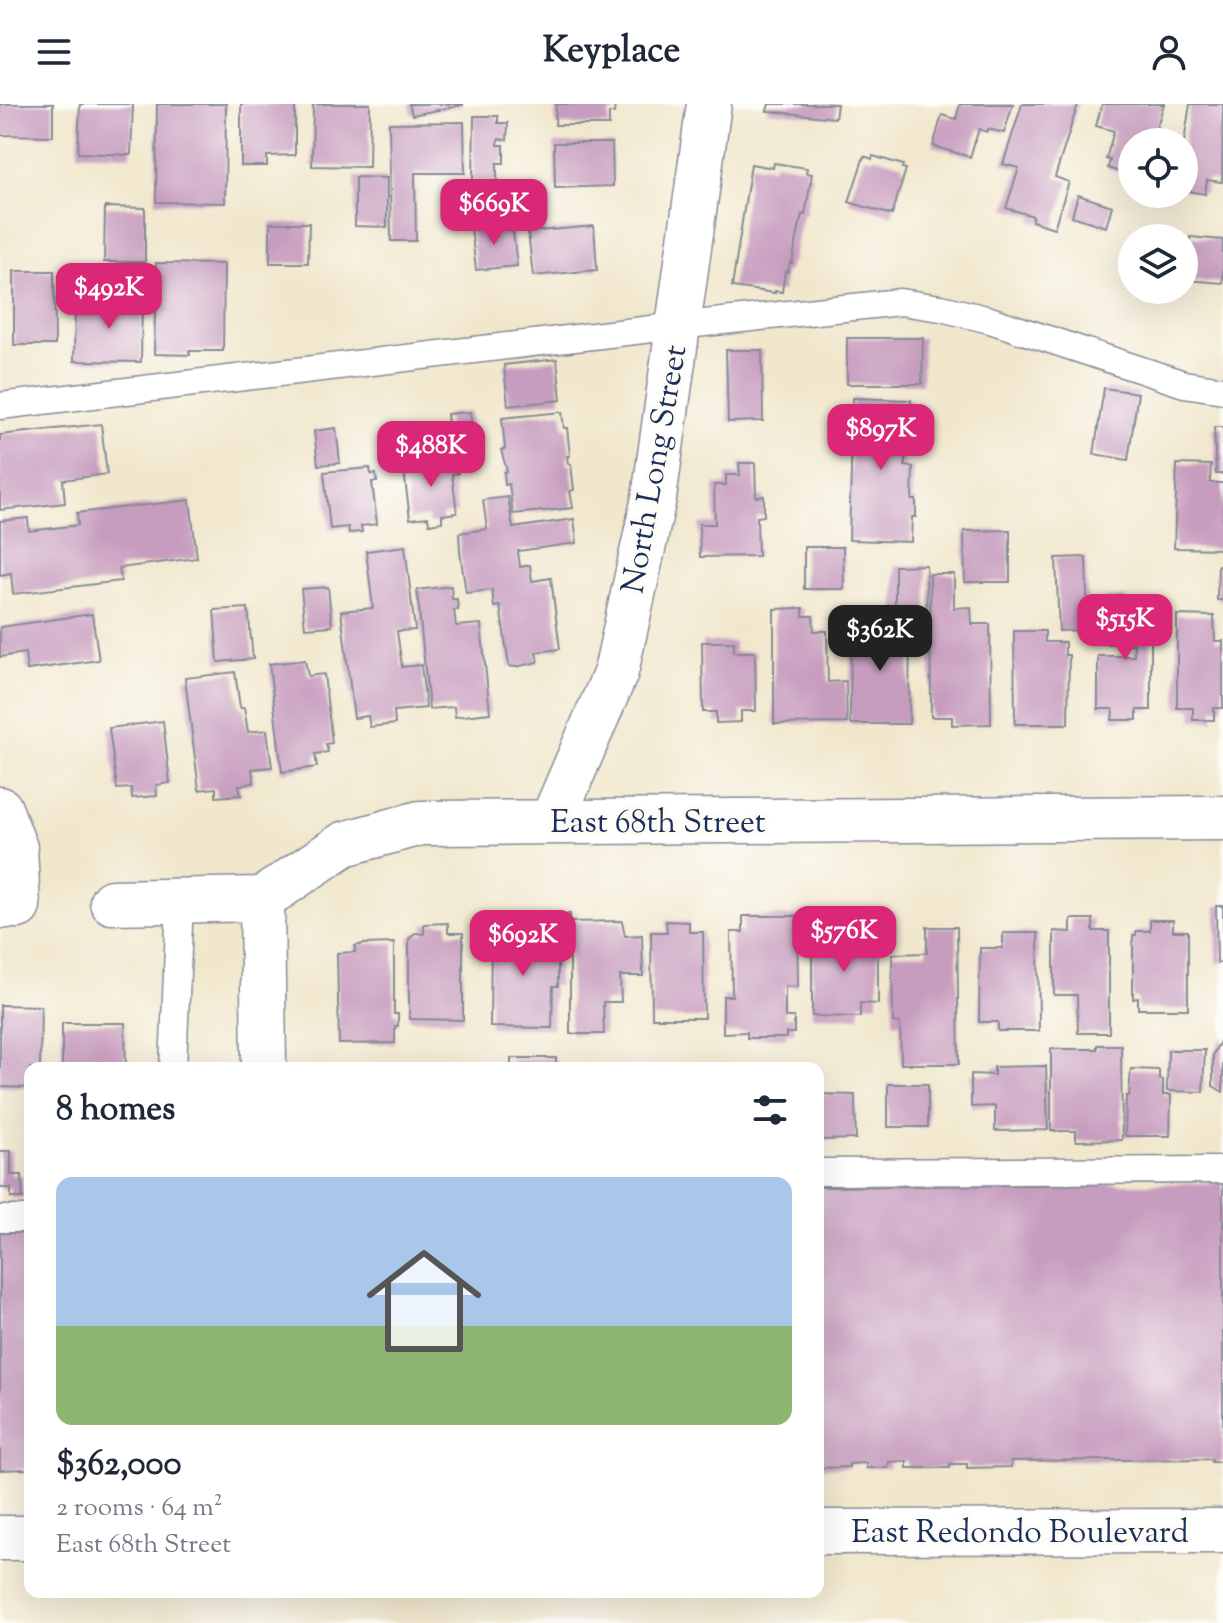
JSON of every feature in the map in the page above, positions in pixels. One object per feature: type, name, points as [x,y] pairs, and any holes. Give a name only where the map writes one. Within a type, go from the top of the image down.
[{"type":"street","name":"North Long Street","points":[[552,821],[616,672],[654,498],[709,104]]},
{"type":"street","points":[[0,809],[15,848],[9,906]]},
{"type":"street","name":"East 68th Street","points":[[262,899],[344,844],[420,823],[1223,818]]},
{"type":"street","points":[[112,902],[262,899],[264,1062]]},
{"type":"street","name":"East Redondo Boulevard","points":[[824,1532],[1223,1531]]},
{"type":"street","points":[[0,1538],[24,1538]]},
{"type":"lane","points":[[0,406],[900,302],[990,320],[1184,384],[1223,390]]},
{"type":"lane","points":[[173,1062],[180,901]]},
{"type":"lane","points":[[824,1172],[1223,1170]]},
{"type":"lane","points":[[0,1219],[24,1219]]},
{"type":"building","points":[[0,104],[53,104],[53,136],[0,135]]},
{"type":"building","points":[[80,104],[133,104],[131,155],[78,153]]},
{"type":"building","points":[[157,104],[226,104],[225,203],[156,202]]},
{"type":"building","points":[[241,104],[295,104],[295,155],[267,156],[267,166],[241,166]]},
{"type":"building","points":[[313,104],[370,104],[369,167],[312,166]]},
{"type":"building","points":[[409,104],[463,104],[463,105],[412,115]]},
{"type":"building","points":[[556,104],[615,104],[614,113],[609,113],[609,125],[555,125]]},
{"type":"building","points":[[769,104],[837,104],[835,118],[767,111]]},
{"type":"building","points":[[960,104],[1013,104],[1004,133],[979,129],[970,157],[933,146],[942,115],[956,119]]},
{"type":"building","points":[[1022,104],[1078,104],[1055,177],[1069,182],[1054,228],[1032,221],[1033,216],[1006,208],[1019,168],[1003,164]]},
{"type":"building","points":[[1102,104],[1164,104],[1156,128],[1118,128],[1118,172],[1108,168],[1110,160],[1106,159],[1114,131],[1096,126]]},
{"type":"building","points":[[1190,104],[1223,104],[1222,182],[1207,180],[1205,194],[1198,193],[1198,128],[1186,128]]},
{"type":"building","points":[[474,116],[498,116],[498,123],[508,123],[507,140],[498,139],[498,145],[504,145],[504,163],[497,163],[497,181],[473,181]]},
{"type":"building","points":[[464,122],[465,173],[415,173],[416,241],[391,241],[389,123]]},
{"type":"building","points":[[554,143],[612,143],[613,186],[555,188]]},
{"type":"building","points":[[864,156],[903,165],[902,168],[906,169],[892,215],[849,202]]},
{"type":"building","points":[[774,163],[807,168],[806,173],[812,174],[792,263],[788,272],[785,271],[782,292],[732,287],[751,164],[773,168]]},
{"type":"building","points":[[355,177],[387,178],[387,227],[355,226]]},
{"type":"building","points":[[1078,195],[1112,206],[1106,227],[1072,216]]},
{"type":"building","points":[[105,207],[145,208],[145,262],[104,262]]},
{"type":"building","points":[[270,223],[309,223],[308,263],[270,263]]},
{"type":"building","points":[[512,223],[517,266],[476,270],[471,228]]},
{"type":"building","points":[[594,226],[597,270],[533,276],[528,232]]},
{"type":"building","points":[[1198,238],[1223,240],[1223,283],[1198,281]]},
{"type":"building","points":[[156,263],[224,264],[223,351],[189,351],[190,355],[154,354]]},
{"type":"building","points":[[14,271],[54,271],[55,345],[14,345]]},
{"type":"building","points":[[112,296],[142,297],[141,362],[74,361],[75,303],[111,303]]},
{"type":"building","points":[[847,338],[923,338],[922,384],[847,384]]},
{"type":"building","points":[[726,350],[762,350],[763,421],[728,422]]},
{"type":"building","points":[[557,359],[561,400],[508,406],[504,365]]},
{"type":"building","points":[[1104,388],[1138,393],[1128,460],[1094,454]]},
{"type":"building","points":[[853,398],[911,400],[910,421],[906,421],[905,466],[913,467],[912,500],[916,500],[911,542],[849,540]]},
{"type":"building","points":[[470,412],[475,450],[451,453],[447,414]]},
{"type":"building","points":[[562,412],[564,428],[567,428],[573,508],[513,514],[509,484],[505,485],[504,472],[507,471],[501,450],[505,449],[502,418]]},
{"type":"building","points":[[101,424],[107,474],[63,480],[65,503],[0,510],[0,435]]},
{"type":"building","points":[[1214,427],[1223,427],[1223,474],[1216,474]]},
{"type":"building","points":[[336,428],[340,463],[318,465],[314,431]]},
{"type":"building","points":[[451,458],[452,465],[457,465],[458,473],[452,474],[457,513],[442,515],[442,522],[429,524],[428,517],[410,519],[403,463]]},
{"type":"building","points":[[739,463],[755,463],[756,497],[764,496],[764,516],[757,517],[758,556],[700,557],[699,524],[715,524],[714,485],[726,485],[726,475],[740,475]]},
{"type":"building","points":[[1177,464],[1211,465],[1210,483],[1223,483],[1223,549],[1174,548]]},
{"type":"building","points":[[370,468],[371,474],[376,474],[377,482],[372,482],[377,524],[361,526],[362,532],[349,533],[348,527],[330,529],[324,472]]},
{"type":"building","points":[[508,497],[513,528],[574,519],[577,543],[518,551],[520,567],[530,565],[532,581],[551,578],[560,649],[536,652],[538,662],[516,667],[509,666],[500,606],[494,607],[492,590],[466,593],[459,533],[487,529],[483,500]]},
{"type":"building","points":[[190,500],[197,558],[119,568],[121,581],[13,594],[11,573],[0,575],[0,521],[28,518],[29,531],[78,525],[77,513]]},
{"type":"building","points":[[1010,530],[1010,582],[965,582],[964,531]]},
{"type":"building","points":[[405,546],[415,630],[397,631],[402,667],[421,665],[426,708],[394,711],[395,724],[370,727],[368,716],[354,718],[341,611],[373,608],[366,551]]},
{"type":"building","points":[[804,547],[843,547],[844,589],[804,589]]},
{"type":"building","points":[[1086,557],[1088,630],[1059,631],[1056,558]]},
{"type":"building","points":[[926,565],[927,613],[895,613],[895,566]]},
{"type":"building","points":[[1218,565],[1223,565],[1223,600],[1217,600]]},
{"type":"building","points":[[930,574],[954,574],[954,608],[971,607],[972,624],[990,624],[991,724],[952,725],[952,717],[931,717]]},
{"type":"building","points":[[451,586],[452,599],[457,599],[458,610],[454,610],[456,626],[481,624],[490,713],[455,717],[454,707],[429,709],[417,590]]},
{"type":"building","points":[[328,587],[332,626],[305,628],[301,589]]},
{"type":"building","points":[[1104,598],[1126,598],[1126,614],[1151,614],[1151,710],[1137,710],[1137,720],[1112,720],[1113,709],[1098,709],[1098,656],[1134,656],[1134,644],[1097,644],[1098,615],[1104,615]]},
{"type":"building","points":[[248,608],[253,659],[218,662],[214,610]]},
{"type":"building","points":[[803,608],[803,616],[813,616],[814,631],[827,631],[828,682],[846,681],[847,723],[774,724],[774,609]]},
{"type":"building","points":[[92,614],[99,660],[27,670],[25,653],[0,657],[0,627]]},
{"type":"building","points":[[1177,615],[1214,616],[1215,641],[1223,641],[1223,708],[1214,708],[1214,720],[1193,720],[1193,708],[1177,708]]},
{"type":"building","points":[[879,620],[900,620],[901,624],[910,625],[909,724],[850,724],[851,624],[879,625]]},
{"type":"building","points":[[1014,631],[1045,631],[1045,642],[1065,642],[1065,655],[1069,655],[1068,724],[1015,724]]},
{"type":"building","points":[[702,642],[734,642],[734,652],[755,652],[756,711],[741,711],[741,722],[716,723],[716,712],[703,712]]},
{"type":"building","points":[[305,660],[308,676],[324,674],[332,743],[326,744],[328,752],[315,754],[317,767],[282,772],[269,664]]},
{"type":"building","points":[[235,672],[240,708],[244,708],[248,732],[267,730],[272,767],[252,769],[254,783],[239,785],[241,795],[216,797],[216,788],[199,790],[185,678]]},
{"type":"building","points":[[163,721],[170,783],[156,785],[157,796],[132,798],[131,788],[117,789],[109,728]]},
{"type":"building","points":[[1216,906],[1223,906],[1223,963],[1217,963]]},
{"type":"building","points":[[560,914],[570,914],[570,922],[622,921],[625,936],[642,935],[643,976],[620,976],[621,1002],[603,1002],[604,1034],[570,1034],[570,941],[560,941]]},
{"type":"building","points":[[743,916],[797,916],[798,987],[785,986],[785,1017],[794,1017],[794,1033],[786,1033],[786,1038],[747,1038],[747,1032],[723,1033],[723,996],[732,996],[731,932],[743,932]]},
{"type":"building","points":[[1071,919],[1093,919],[1093,931],[1109,931],[1109,1033],[1078,1033],[1077,995],[1054,995],[1054,931],[1071,932]]},
{"type":"building","points":[[1150,920],[1173,920],[1173,931],[1188,931],[1188,1009],[1138,1009],[1138,998],[1133,999],[1133,935],[1136,931],[1150,931]]},
{"type":"building","points":[[666,921],[689,922],[689,932],[703,932],[704,1018],[652,1018],[651,932],[667,932]]},
{"type":"building","points":[[506,922],[529,922],[529,935],[558,936],[558,986],[553,986],[552,1028],[490,1027],[491,934],[506,935]]},
{"type":"building","points":[[448,923],[448,933],[463,933],[463,1020],[409,1019],[409,939],[415,933],[424,934],[424,924]]},
{"type":"building","points":[[927,927],[957,927],[959,1064],[901,1064],[900,1023],[893,1022],[892,954],[927,953]]},
{"type":"building","points":[[1003,933],[1038,933],[1039,1031],[998,1031],[998,1022],[979,1022],[980,948],[1003,948]]},
{"type":"building","points":[[812,934],[878,935],[878,1004],[860,1003],[860,1017],[812,1016]]},
{"type":"building","points":[[394,943],[394,1014],[398,1014],[395,1043],[339,1044],[337,953],[355,952],[355,946],[363,944]]},
{"type":"building","points":[[0,1005],[41,1006],[40,1062],[24,1062],[24,1088],[0,1087]]},
{"type":"building","points":[[62,1023],[125,1023],[126,1062],[62,1062]]},
{"type":"building","points":[[1223,1036],[1223,1092],[1213,1086],[1213,1054]]},
{"type":"building","points":[[1097,1045],[1121,1045],[1122,1140],[1076,1141],[1076,1131],[1051,1131],[1051,1049],[1097,1049]]},
{"type":"building","points":[[1168,1050],[1205,1050],[1203,1092],[1167,1091]]},
{"type":"building","points":[[511,1058],[556,1058],[556,1062],[511,1062]]},
{"type":"building","points":[[1046,1066],[1048,1130],[995,1131],[995,1106],[971,1107],[971,1074],[994,1075],[994,1067]]},
{"type":"building","points":[[1131,1069],[1159,1070],[1163,1095],[1171,1095],[1170,1136],[1125,1136],[1126,1096],[1129,1096]]},
{"type":"building","points":[[888,1084],[928,1084],[928,1127],[888,1127]]},
{"type":"building","points":[[824,1094],[855,1095],[856,1139],[824,1140]]},
{"type":"building","points":[[0,1151],[11,1151],[11,1175],[22,1175],[23,1198],[11,1198],[11,1188],[0,1188]]},
{"type":"building","points":[[1223,1183],[1223,1462],[1211,1462],[1212,1459],[1011,1461],[1011,1467],[967,1468],[967,1464],[950,1464],[950,1468],[907,1468],[907,1461],[889,1462],[888,1468],[866,1468],[866,1463],[824,1468],[824,1187]]},
{"type":"building","points":[[0,1233],[24,1233],[24,1469],[0,1470]]}]
